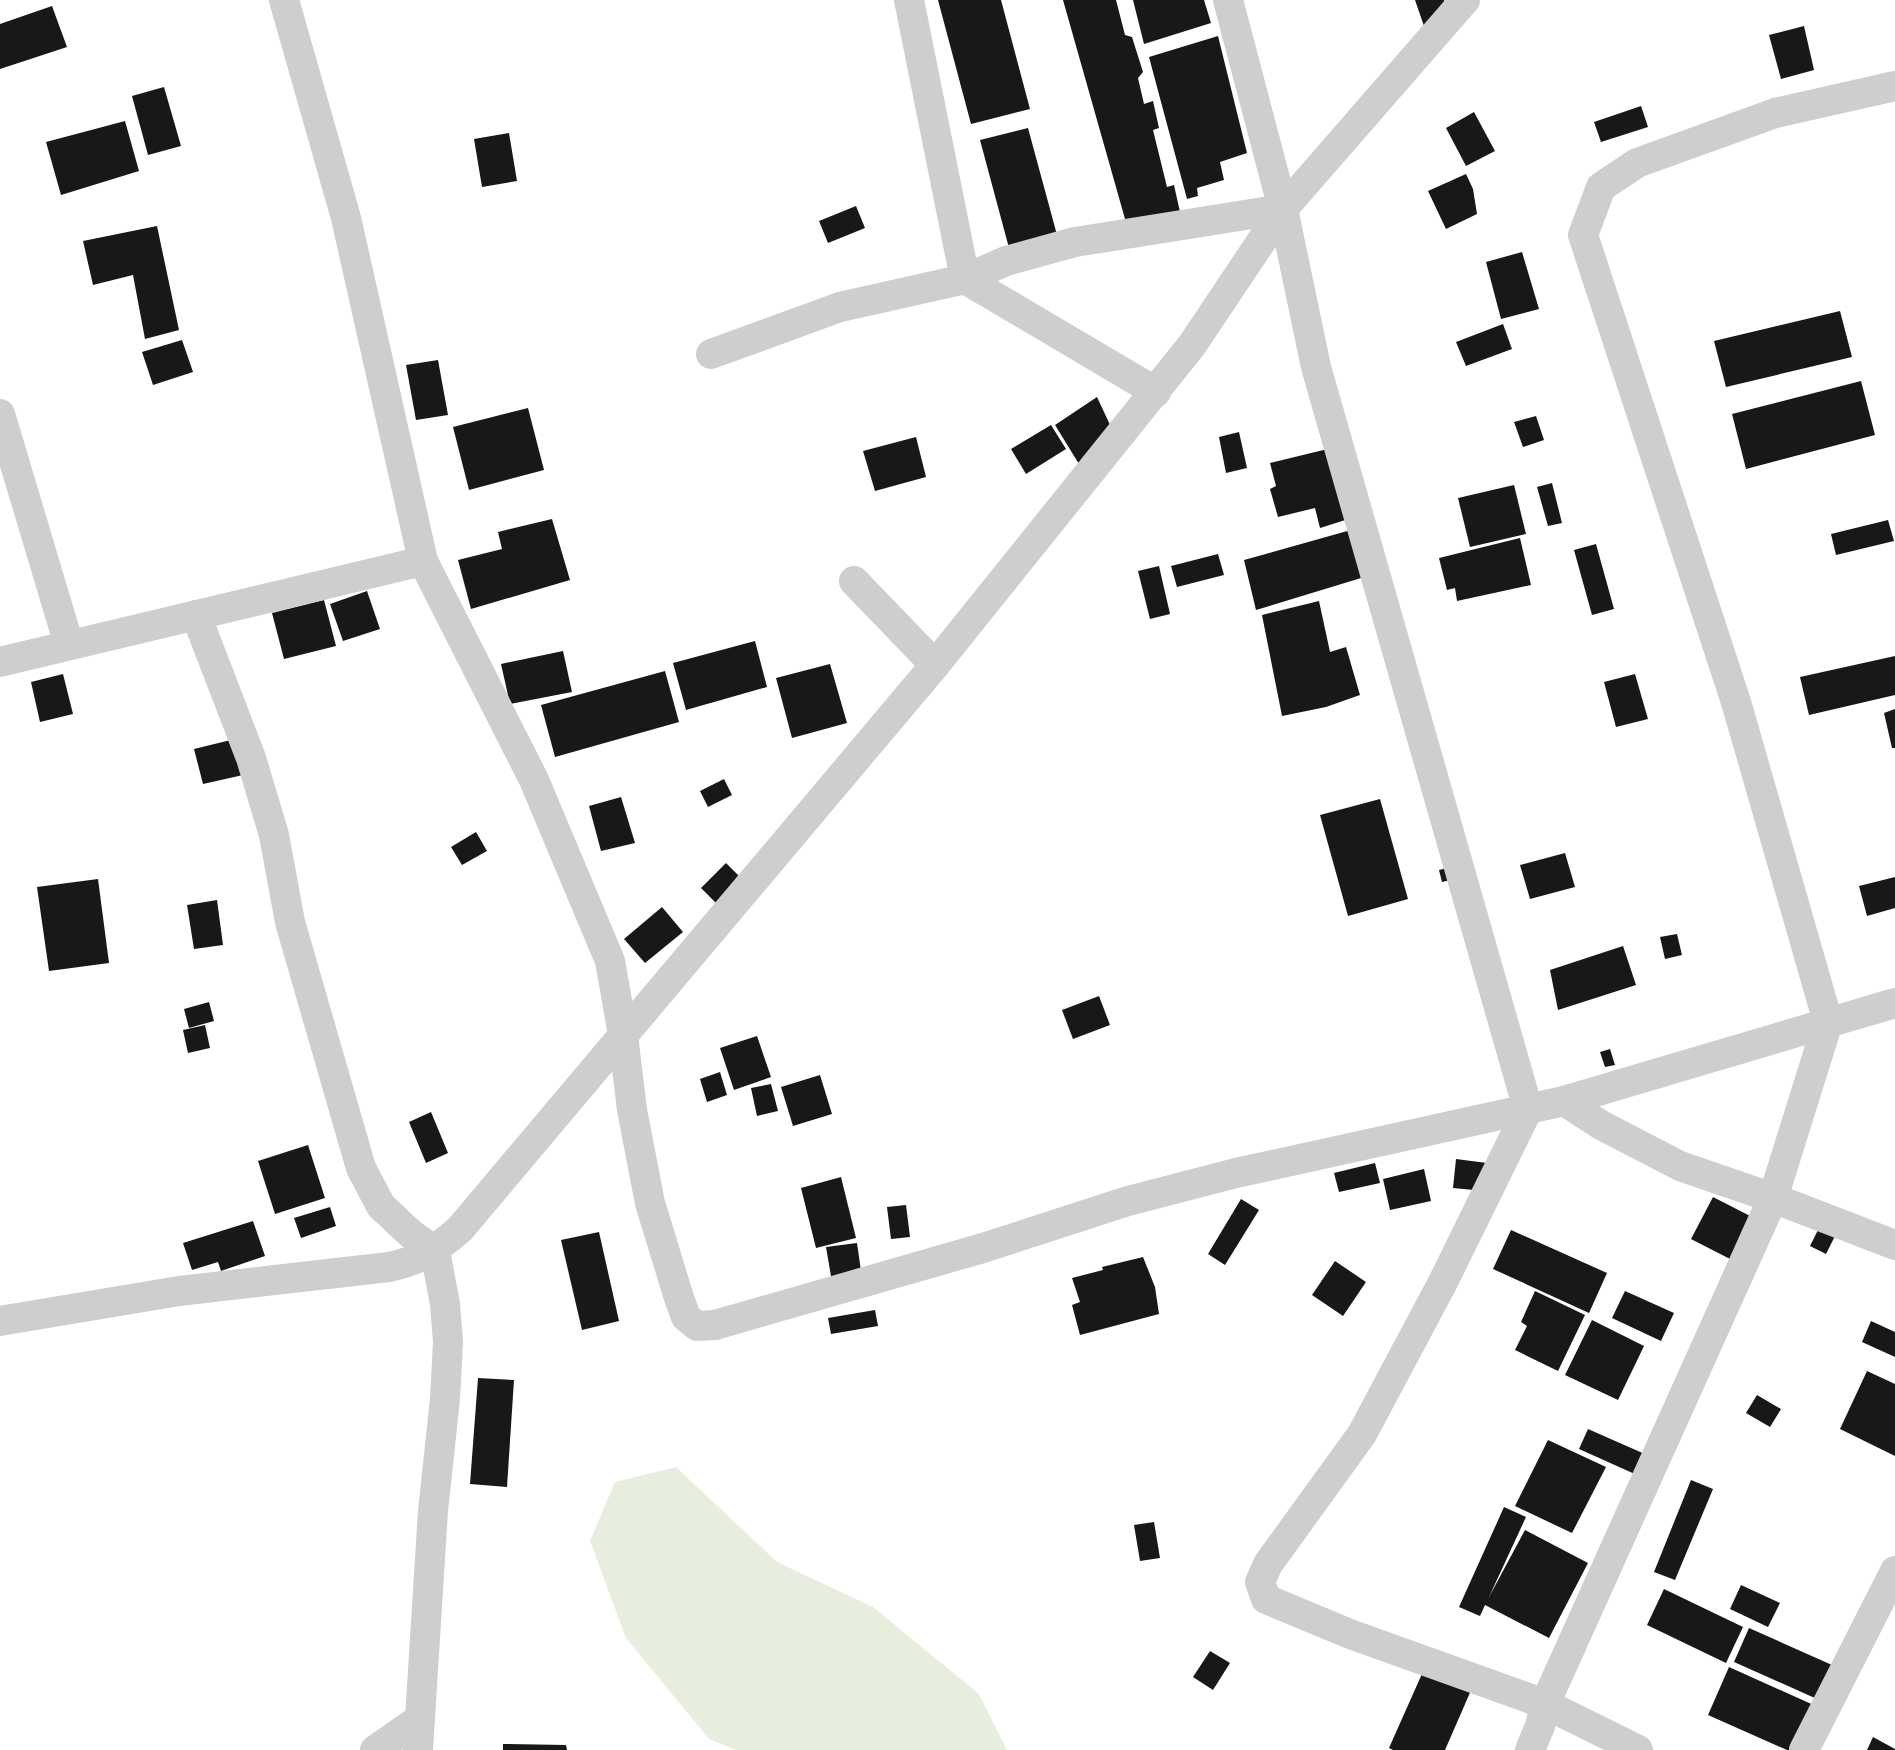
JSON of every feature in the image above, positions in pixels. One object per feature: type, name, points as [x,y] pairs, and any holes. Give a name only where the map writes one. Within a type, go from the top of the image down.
[{"type":"street","points":[[284,0],[346,218],[423,561],[534,780],[610,961],[624,1035],[632,1110],[650,1203],[686,1317],[697,1326],[715,1325],[972,1251],[1138,1198],[1236,1173],[1564,1101],[1895,1003]]},
{"type":"street","points":[[909,0],[965,279],[1156,392]]},
{"type":"street","points":[[1228,0],[1283,209],[1316,367],[1528,1108],[1443,1282],[1362,1434],[1268,1564],[1260,1582],[1266,1599],[1350,1634],[1545,1704],[1638,1750]]},
{"type":"street","points":[[0,1321],[179,1292],[389,1267],[412,1262],[435,1251],[460,1229],[935,665],[1192,345],[1283,209],[1465,0]]},
{"type":"street","points":[[1530,1750],[1540,1726],[1545,1704],[1773,1197],[1828,1022],[1736,702],[1583,235],[1601,187],[1637,163],[1775,113],[1895,86]]},
{"type":"street","points":[[711,354],[840,307],[965,279],[1006,261],[1075,242],[1283,209]]},
{"type":"street","points":[[0,414],[69,645]]},
{"type":"street","points":[[0,662],[423,561]]},
{"type":"street","points":[[854,580],[935,665]]},
{"type":"street","points":[[196,615],[254,769],[273,836],[290,922],[361,1168],[381,1206],[411,1234],[435,1251],[445,1304],[448,1342],[446,1399],[432,1522],[418,1720],[418,1750]]},
{"type":"street","points":[[1564,1101],[1601,1125],[1680,1166],[1773,1197],[1895,1245]]},
{"type":"street","points":[[1804,1750],[1895,1571]]},
{"type":"street","points":[[375,1750],[418,1720]]},
{"type":"green space","points":[[676,1467],[777,1562],[873,1607],[979,1694],[1007,1750],[736,1750],[709,1739],[626,1638],[590,1541],[615,1482]]},
{"type":"building","points":[[938,0],[1001,0],[1030,109],[971,124]]},
{"type":"building","points":[[1063,0],[1116,0],[1125,35],[1132,37],[1143,72],[1138,78],[1144,104],[1153,101],[1159,128],[1153,130],[1167,187],[1174,185],[1180,212],[1127,226]]},
{"type":"building","points":[[1133,0],[1204,0],[1211,23],[1144,44]]},
{"type":"building","points":[[1415,0],[1444,0],[1447,7],[1425,29]]},
{"type":"building","points":[[52,6],[67,47],[0,69],[0,24]]},
{"type":"building","points":[[1804,26],[1814,70],[1781,79],[1769,35]]},
{"type":"building","points":[[1218,36],[1247,153],[1220,162],[1224,180],[1197,188],[1198,196],[1187,199],[1149,57]]},
{"type":"building","points":[[164,87],[181,146],[148,155],[132,96]]},
{"type":"building","points":[[1641,106],[1648,127],[1601,142],[1594,122]]},
{"type":"building","points":[[1474,112],[1495,151],[1466,166],[1446,128]]},
{"type":"building","points":[[125,121],[139,171],[61,195],[46,142]]},
{"type":"building","points":[[1028,128],[1057,235],[1009,248],[980,140]]},
{"type":"building","points":[[509,133],[517,181],[482,187],[474,139]]},
{"type":"building","points":[[1466,174],[1473,189],[1477,214],[1446,229],[1428,191]]},
{"type":"building","points":[[856,206],[865,228],[828,243],[819,221]]},
{"type":"building","points":[[157,226],[179,330],[145,339],[133,275],[93,285],[83,241]]},
{"type":"building","points":[[1522,252],[1539,309],[1501,319],[1486,262]]},
{"type":"building","points":[[1840,311],[1852,357],[1726,387],[1714,341]]},
{"type":"building","points":[[1503,324],[1512,349],[1466,366],[1456,342]]},
{"type":"building","points":[[182,340],[193,372],[153,385],[142,352]]},
{"type":"building","points":[[438,360],[448,415],[416,420],[406,365]]},
{"type":"building","points":[[1861,381],[1875,435],[1746,469],[1732,414]]},
{"type":"building","points":[[1097,397],[1111,427],[1079,464],[1055,425]]},
{"type":"building","points":[[528,408],[544,470],[469,490],[453,427]]},
{"type":"building","points":[[1536,416],[1544,440],[1523,447],[1514,422]]},
{"type":"building","points":[[1051,425],[1066,449],[1026,474],[1011,449]]},
{"type":"building","points":[[1239,432],[1247,468],[1226,473],[1219,437]]},
{"type":"building","points":[[916,437],[926,477],[875,491],[863,451]]},
{"type":"building","points":[[1340,446],[1358,516],[1320,528],[1315,508],[1278,517],[1270,489],[1276,486],[1270,463]]},
{"type":"building","points":[[1552,483],[1562,523],[1548,526],[1537,487]]},
{"type":"building","points":[[1514,485],[1526,534],[1470,547],[1458,498]]},
{"type":"building","points":[[552,519],[570,580],[471,609],[458,560],[502,549],[498,532]]},
{"type":"building","points":[[1888,520],[1894,541],[1836,555],[1831,534]]},
{"type":"building","points":[[1358,528],[1371,575],[1256,610],[1244,560]]},
{"type":"building","points":[[1520,538],[1531,585],[1457,601],[1455,588],[1447,590],[1439,558]]},
{"type":"building","points":[[1596,544],[1614,609],[1592,615],[1574,550]]},
{"type":"building","points":[[1218,554],[1224,575],[1177,587],[1171,566]]},
{"type":"building","points":[[1159,566],[1170,614],[1150,619],[1138,571]]},
{"type":"building","points":[[367,591],[380,629],[343,641],[330,604]]},
{"type":"building","points":[[324,600],[336,646],[284,659],[272,613]]},
{"type":"building","points":[[1319,601],[1330,652],[1346,647],[1360,695],[1326,707],[1282,716],[1262,615]]},
{"type":"building","points":[[755,641],[767,687],[686,710],[673,663]]},
{"type":"building","points":[[563,651],[572,692],[510,704],[501,664]]},
{"type":"building","points":[[1895,656],[1895,695],[1809,715],[1800,677]]},
{"type":"building","points":[[830,664],[847,723],[792,738],[776,678]]},
{"type":"building","points":[[665,671],[679,722],[555,757],[541,705]]},
{"type":"building","points":[[63,674],[73,714],[40,722],[31,682]]},
{"type":"building","points":[[1635,674],[1648,719],[1616,727],[1604,682]]},
{"type":"building","points":[[1895,709],[1895,748],[1892,748],[1884,713]]},
{"type":"building","points":[[243,737],[252,773],[203,784],[194,749]]},
{"type":"building","points":[[724,779],[732,795],[708,807],[700,791]]},
{"type":"building","points":[[621,797],[635,843],[601,851],[589,806]]},
{"type":"building","points":[[1380,799],[1408,899],[1348,916],[1320,815]]},
{"type":"building","points":[[476,832],[487,851],[462,865],[451,847]]},
{"type":"building","points":[[1565,853],[1575,887],[1530,899],[1520,865]]},
{"type":"building","points":[[726,863],[743,880],[718,905],[701,888]]},
{"type":"building","points":[[1452,867],[1455,879],[1442,882],[1439,870]]},
{"type":"building","points":[[1895,877],[1895,908],[1867,916],[1859,886]]},
{"type":"building","points":[[98,879],[109,963],[49,971],[37,887]]},
{"type":"building","points":[[217,900],[223,945],[194,949],[187,905]]},
{"type":"building","points":[[662,907],[683,932],[645,963],[624,939]]},
{"type":"building","points":[[1677,934],[1682,955],[1665,959],[1660,937]]},
{"type":"building","points":[[1623,946],[1636,985],[1558,1010],[1550,970]]},
{"type":"building","points":[[1099,996],[1110,1025],[1073,1039],[1062,1010]]},
{"type":"building","points":[[209,1002],[214,1021],[189,1028],[184,1009]]},
{"type":"building","points":[[205,1025],[210,1048],[188,1053],[183,1030]]},
{"type":"building","points":[[757,1036],[771,1077],[734,1090],[720,1048]]},
{"type":"building","points":[[1610,1049],[1615,1065],[1605,1067],[1600,1052]]},
{"type":"building","points":[[720,1072],[727,1095],[707,1102],[700,1079]]},
{"type":"building","points":[[820,1075],[832,1114],[793,1126],[781,1087]]},
{"type":"building","points":[[771,1084],[778,1111],[757,1116],[751,1088]]},
{"type":"building","points":[[431,1112],[448,1153],[426,1163],[409,1122]]},
{"type":"building","points":[[308,1145],[325,1198],[275,1214],[258,1161]]},
{"type":"building","points":[[1456,1159],[1487,1163],[1484,1191],[1453,1188]]},
{"type":"building","points":[[1375,1163],[1380,1183],[1339,1192],[1334,1173]]},
{"type":"building","points":[[1424,1169],[1431,1201],[1390,1210],[1383,1179]]},
{"type":"building","points":[[841,1177],[856,1238],[816,1248],[801,1188]]},
{"type":"building","points":[[1713,1197],[1754,1218],[1732,1260],[1691,1239]]},
{"type":"building","points":[[1241,1199],[1259,1210],[1225,1265],[1208,1254]]},
{"type":"building","points":[[906,1205],[910,1237],[891,1239],[887,1207]]},
{"type":"building","points":[[330,1207],[336,1226],[301,1238],[294,1218]]},
{"type":"building","points":[[253,1221],[265,1256],[221,1271],[218,1262],[192,1270],[183,1243]]},
{"type":"building","points":[[1822,1222],[1838,1230],[1826,1254],[1810,1246]]},
{"type":"building","points":[[1511,1230],[1607,1273],[1589,1313],[1493,1269]]},
{"type":"building","points":[[599,1232],[619,1321],[582,1330],[561,1240]]},
{"type":"building","points":[[857,1243],[862,1278],[832,1282],[826,1247]]},
{"type":"building","points":[[1143,1257],[1155,1287],[1159,1314],[1080,1335],[1072,1305],[1080,1302],[1072,1278],[1103,1270],[1102,1267]]},
{"type":"building","points":[[1335,1261],[1366,1282],[1343,1316],[1312,1295]]},
{"type":"building","points":[[1535,1291],[1585,1315],[1558,1371],[1515,1350],[1527,1326],[1521,1322]]},
{"type":"building","points":[[1625,1291],[1674,1313],[1661,1341],[1612,1318]]},
{"type":"building","points":[[875,1310],[878,1326],[831,1334],[828,1318]]},
{"type":"building","points":[[1592,1320],[1644,1346],[1618,1400],[1565,1375]]},
{"type":"building","points":[[1871,1321],[1895,1332],[1895,1357],[1862,1342]]},
{"type":"building","points":[[1867,1371],[1895,1384],[1895,1456],[1840,1429]]},
{"type":"building","points":[[478,1378],[514,1380],[507,1487],[470,1484]]},
{"type":"building","points":[[1757,1395],[1781,1409],[1770,1427],[1746,1413]]},
{"type":"building","points":[[1588,1429],[1647,1455],[1637,1475],[1579,1449]]},
{"type":"building","points":[[1548,1440],[1606,1467],[1572,1533],[1515,1506]]},
{"type":"building","points":[[1691,1480],[1713,1489],[1675,1580],[1654,1572]]},
{"type":"building","points":[[1504,1507],[1526,1517],[1489,1597],[1525,1530],[1588,1563],[1549,1638],[1485,1605],[1480,1616],[1459,1607]]},
{"type":"building","points":[[1154,1522],[1160,1558],[1140,1561],[1134,1525]]},
{"type":"building","points":[[1741,1585],[1780,1603],[1768,1627],[1730,1609]]},
{"type":"building","points":[[1664,1589],[1743,1627],[1726,1663],[1647,1625]]},
{"type":"building","points":[[1749,1628],[1832,1665],[1817,1699],[1734,1662]]},
{"type":"building","points":[[1210,1651],[1230,1663],[1213,1690],[1193,1677]]},
{"type":"building","points":[[1425,1667],[1472,1688],[1445,1750],[1393,1750],[1389,1748]]},
{"type":"building","points":[[1729,1667],[1818,1707],[1798,1750],[1787,1750],[1708,1715]]},
{"type":"building","points":[[1873,1737],[1895,1749],[1895,1750],[1867,1750]]},
{"type":"building","points":[[503,1744],[566,1745],[567,1750],[503,1750]]}]
